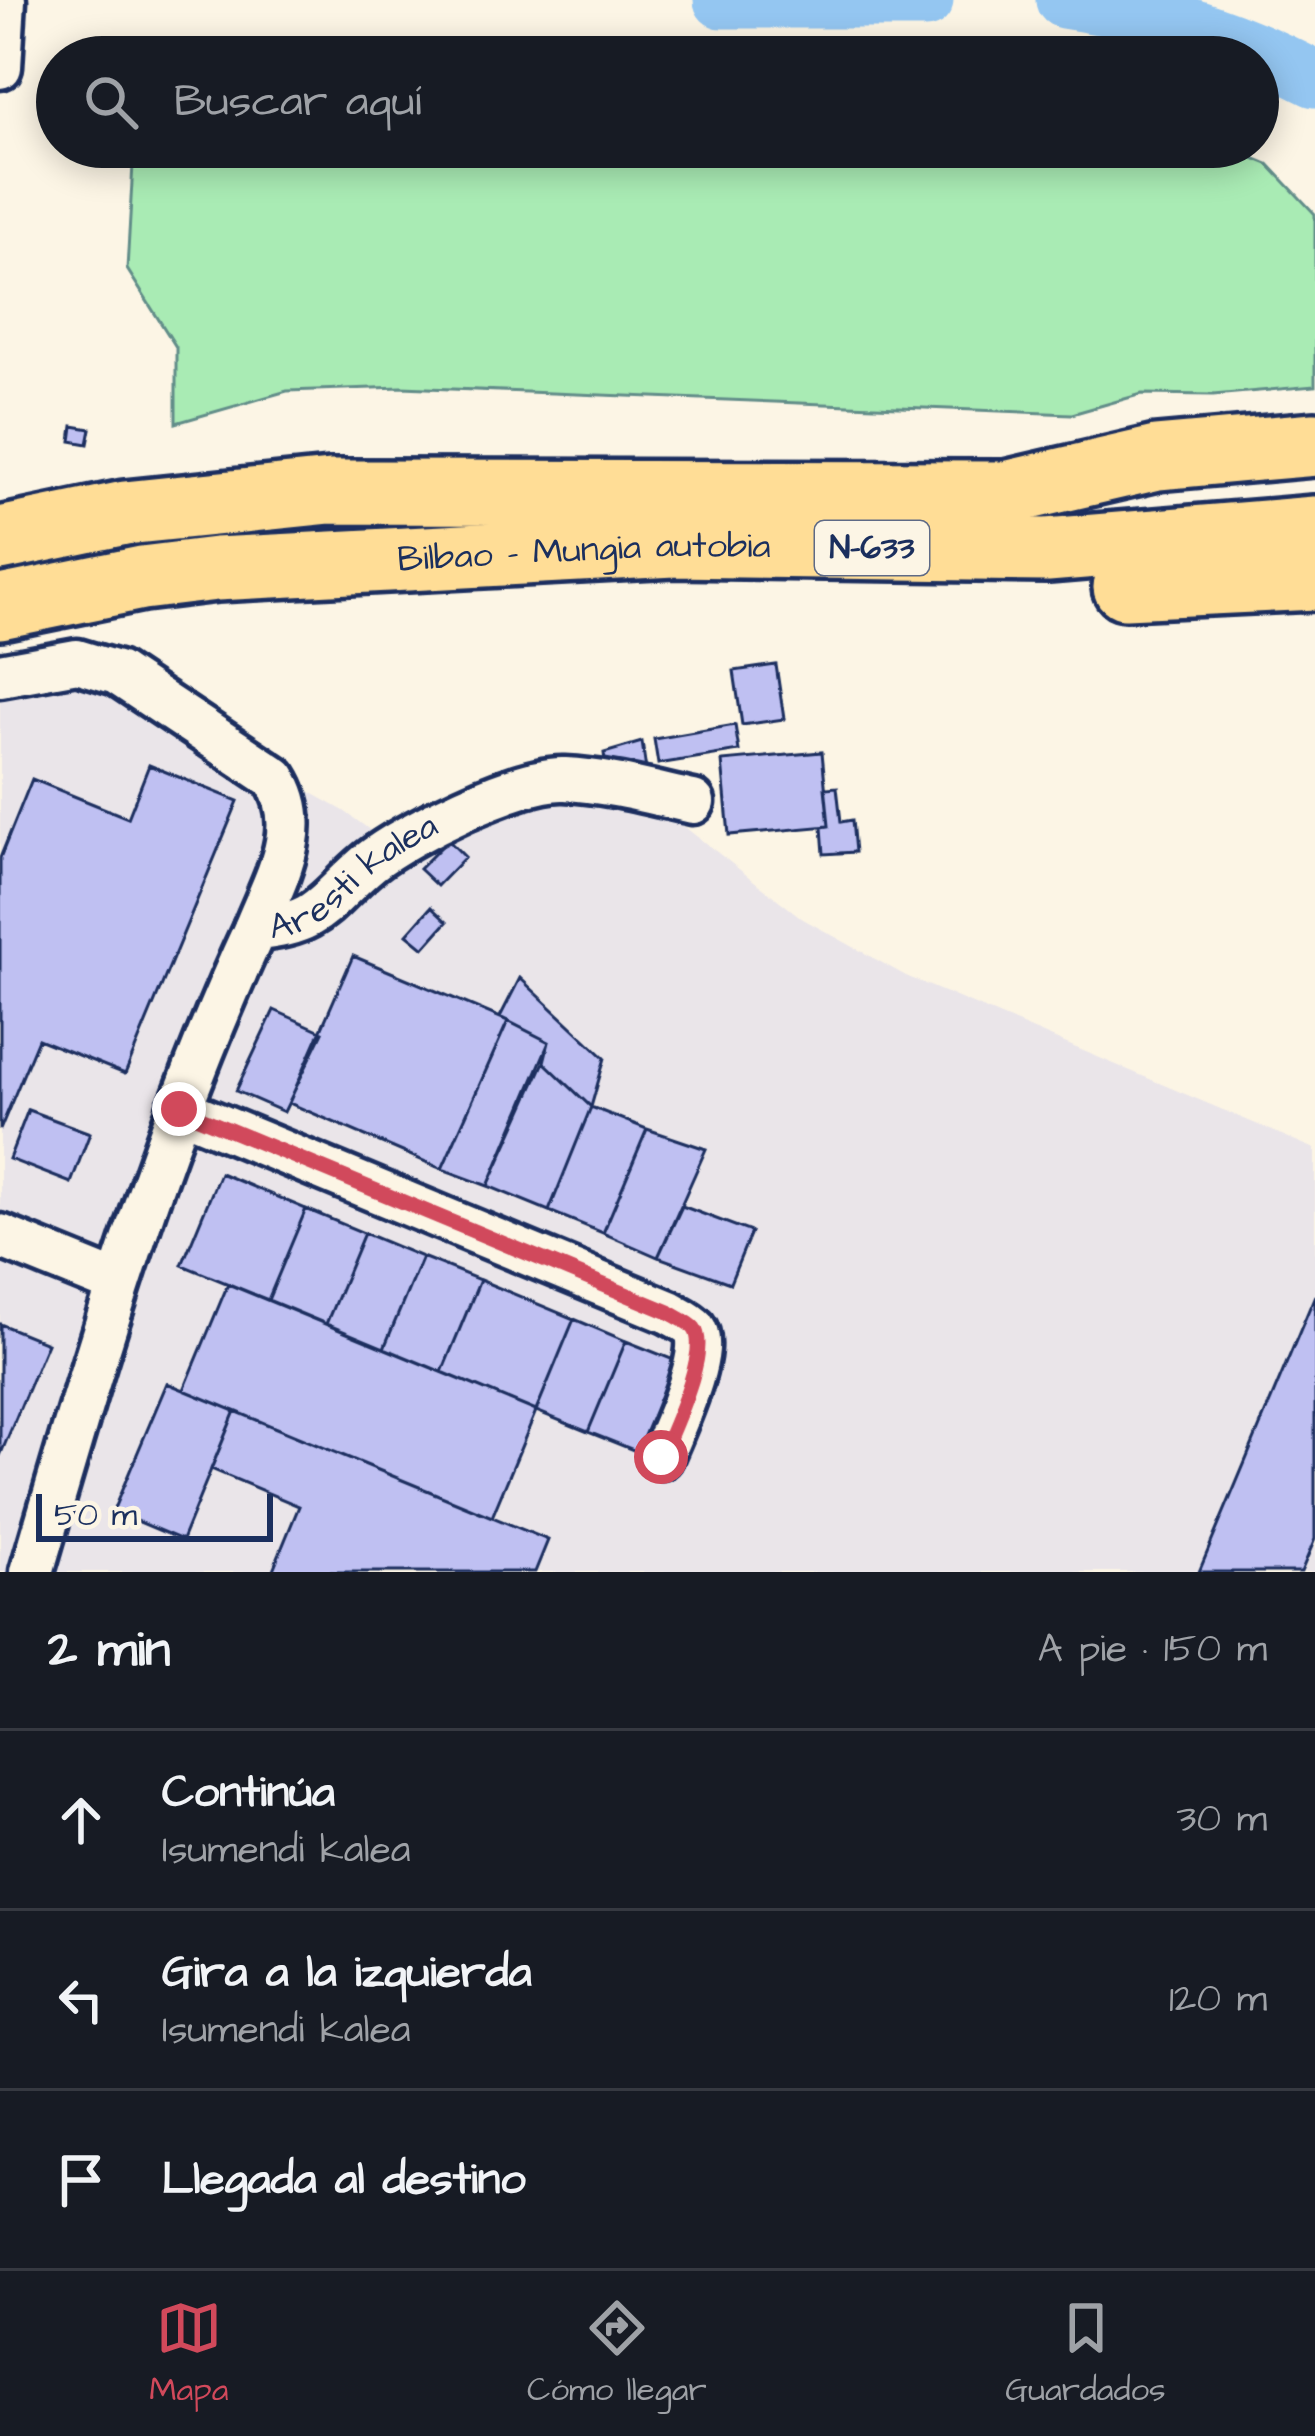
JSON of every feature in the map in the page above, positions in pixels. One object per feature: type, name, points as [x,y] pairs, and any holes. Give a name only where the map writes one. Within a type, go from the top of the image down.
[{"type":"highway","points":[[1006,493],[1157,458],[1315,444]]},
{"type":"highway","name":"N-633","points":[[1006,493],[1173,490],[1315,473]]},
{"type":"highway","name":"Bilbao - Mungia autobia","points":[[0,539],[125,513],[330,492],[1006,493]]},
{"type":"highway","name":"Bilbao - Mungia autobia","points":[[0,607],[142,578],[216,569],[674,545],[1047,550],[1315,528]]},
{"type":"highway","points":[[428,561],[670,581],[1110,587],[1315,578]]},
{"type":"street","points":[[0,675],[77,662],[117,673],[275,778],[290,800],[289,844],[255,929]]},
{"type":"street","name":"Aresti kalea","points":[[32,1572],[116,1283],[200,1046],[255,929],[293,926],[322,912],[370,862],[398,844],[520,788],[561,778],[693,802]]},
{"type":"street","points":[[179,1109],[669,1312],[694,1328],[699,1344],[695,1366],[661,1457]]},
{"type":"street","points":[[0,1236],[116,1283]]},
{"type":"shaded area","points":[[77,661],[344,811],[404,855],[537,793],[664,811],[803,919],[906,976],[1315,1149],[1315,1572],[0,1572],[0,675]]},
{"type":"green space","points":[[133,168],[1272,168],[1315,214],[1315,386],[1213,395],[1142,394],[1072,414],[402,387],[287,391],[176,423],[176,347],[127,269]]},
{"type":"building","points":[[73,426],[91,429],[88,444],[71,441]]},
{"type":"building","points":[[776,665],[784,719],[742,725],[734,671]]},
{"type":"building","points":[[735,725],[739,751],[658,764],[654,739]]},
{"type":"building","points":[[642,742],[647,777],[606,770],[604,753]]},
{"type":"building","points":[[822,752],[829,826],[729,835],[722,761]]},
{"type":"building","points":[[149,765],[238,801],[125,1074],[38,1039],[0,1130],[0,858],[32,779],[128,818]]},
{"type":"building","points":[[837,787],[841,822],[852,820],[855,852],[824,854],[822,827],[829,826],[825,788]]},
{"type":"building","points":[[448,840],[465,857],[437,886],[419,869]]},
{"type":"building","points":[[431,907],[447,922],[424,948],[407,934]]},
{"type":"building","points":[[353,956],[508,1021],[442,1169],[289,1103]]},
{"type":"building","points":[[520,978],[605,1058],[591,1107],[544,1062],[549,1042],[500,1017]]},
{"type":"building","points":[[274,1010],[323,1032],[284,1112],[236,1091]]},
{"type":"building","points":[[508,1021],[549,1042],[488,1186],[442,1169]]},
{"type":"building","points":[[544,1062],[591,1107],[549,1211],[488,1186]]},
{"type":"building","points":[[591,1107],[647,1129],[603,1233],[549,1211]]},
{"type":"building","points":[[28,1110],[90,1133],[71,1183],[9,1159]]},
{"type":"building","points":[[647,1129],[706,1149],[658,1257],[603,1233]]},
{"type":"building","points":[[220,1173],[306,1209],[268,1300],[182,1265]]},
{"type":"building","points":[[682,1206],[751,1232],[730,1283],[658,1257]]},
{"type":"building","points":[[306,1209],[364,1233],[326,1324],[268,1300]]},
{"type":"building","points":[[364,1233],[422,1257],[384,1348],[326,1324]]},
{"type":"building","points":[[422,1257],[480,1280],[442,1372],[384,1348]]},
{"type":"building","points":[[480,1280],[574,1319],[536,1411],[442,1372]]},
{"type":"building","points":[[228,1284],[536,1411],[492,1517],[184,1390]]},
{"type":"building","points":[[1315,1295],[1315,1539],[1301,1572],[1199,1572]]},
{"type":"building","points":[[574,1319],[626,1341],[588,1432],[536,1411]]},
{"type":"building","points":[[0,1324],[47,1343],[0,1456]]},
{"type":"building","points":[[626,1341],[679,1362],[641,1453],[588,1432]]},
{"type":"building","points":[[167,1383],[235,1411],[182,1540],[113,1511]]},
{"type":"building","points":[[235,1411],[548,1540],[535,1572],[272,1572],[299,1506],[211,1469]]},
{"type":"waterway","points":[[722,0],[925,0]]},
{"type":"waterway","points":[[1064,0],[1133,12],[1215,36]]},
{"type":"waterway","points":[[1279,62],[1315,79]]},
{"type":"route","points":[[179,1109],[669,1312],[694,1328],[699,1344],[695,1366],[661,1457]]}]
